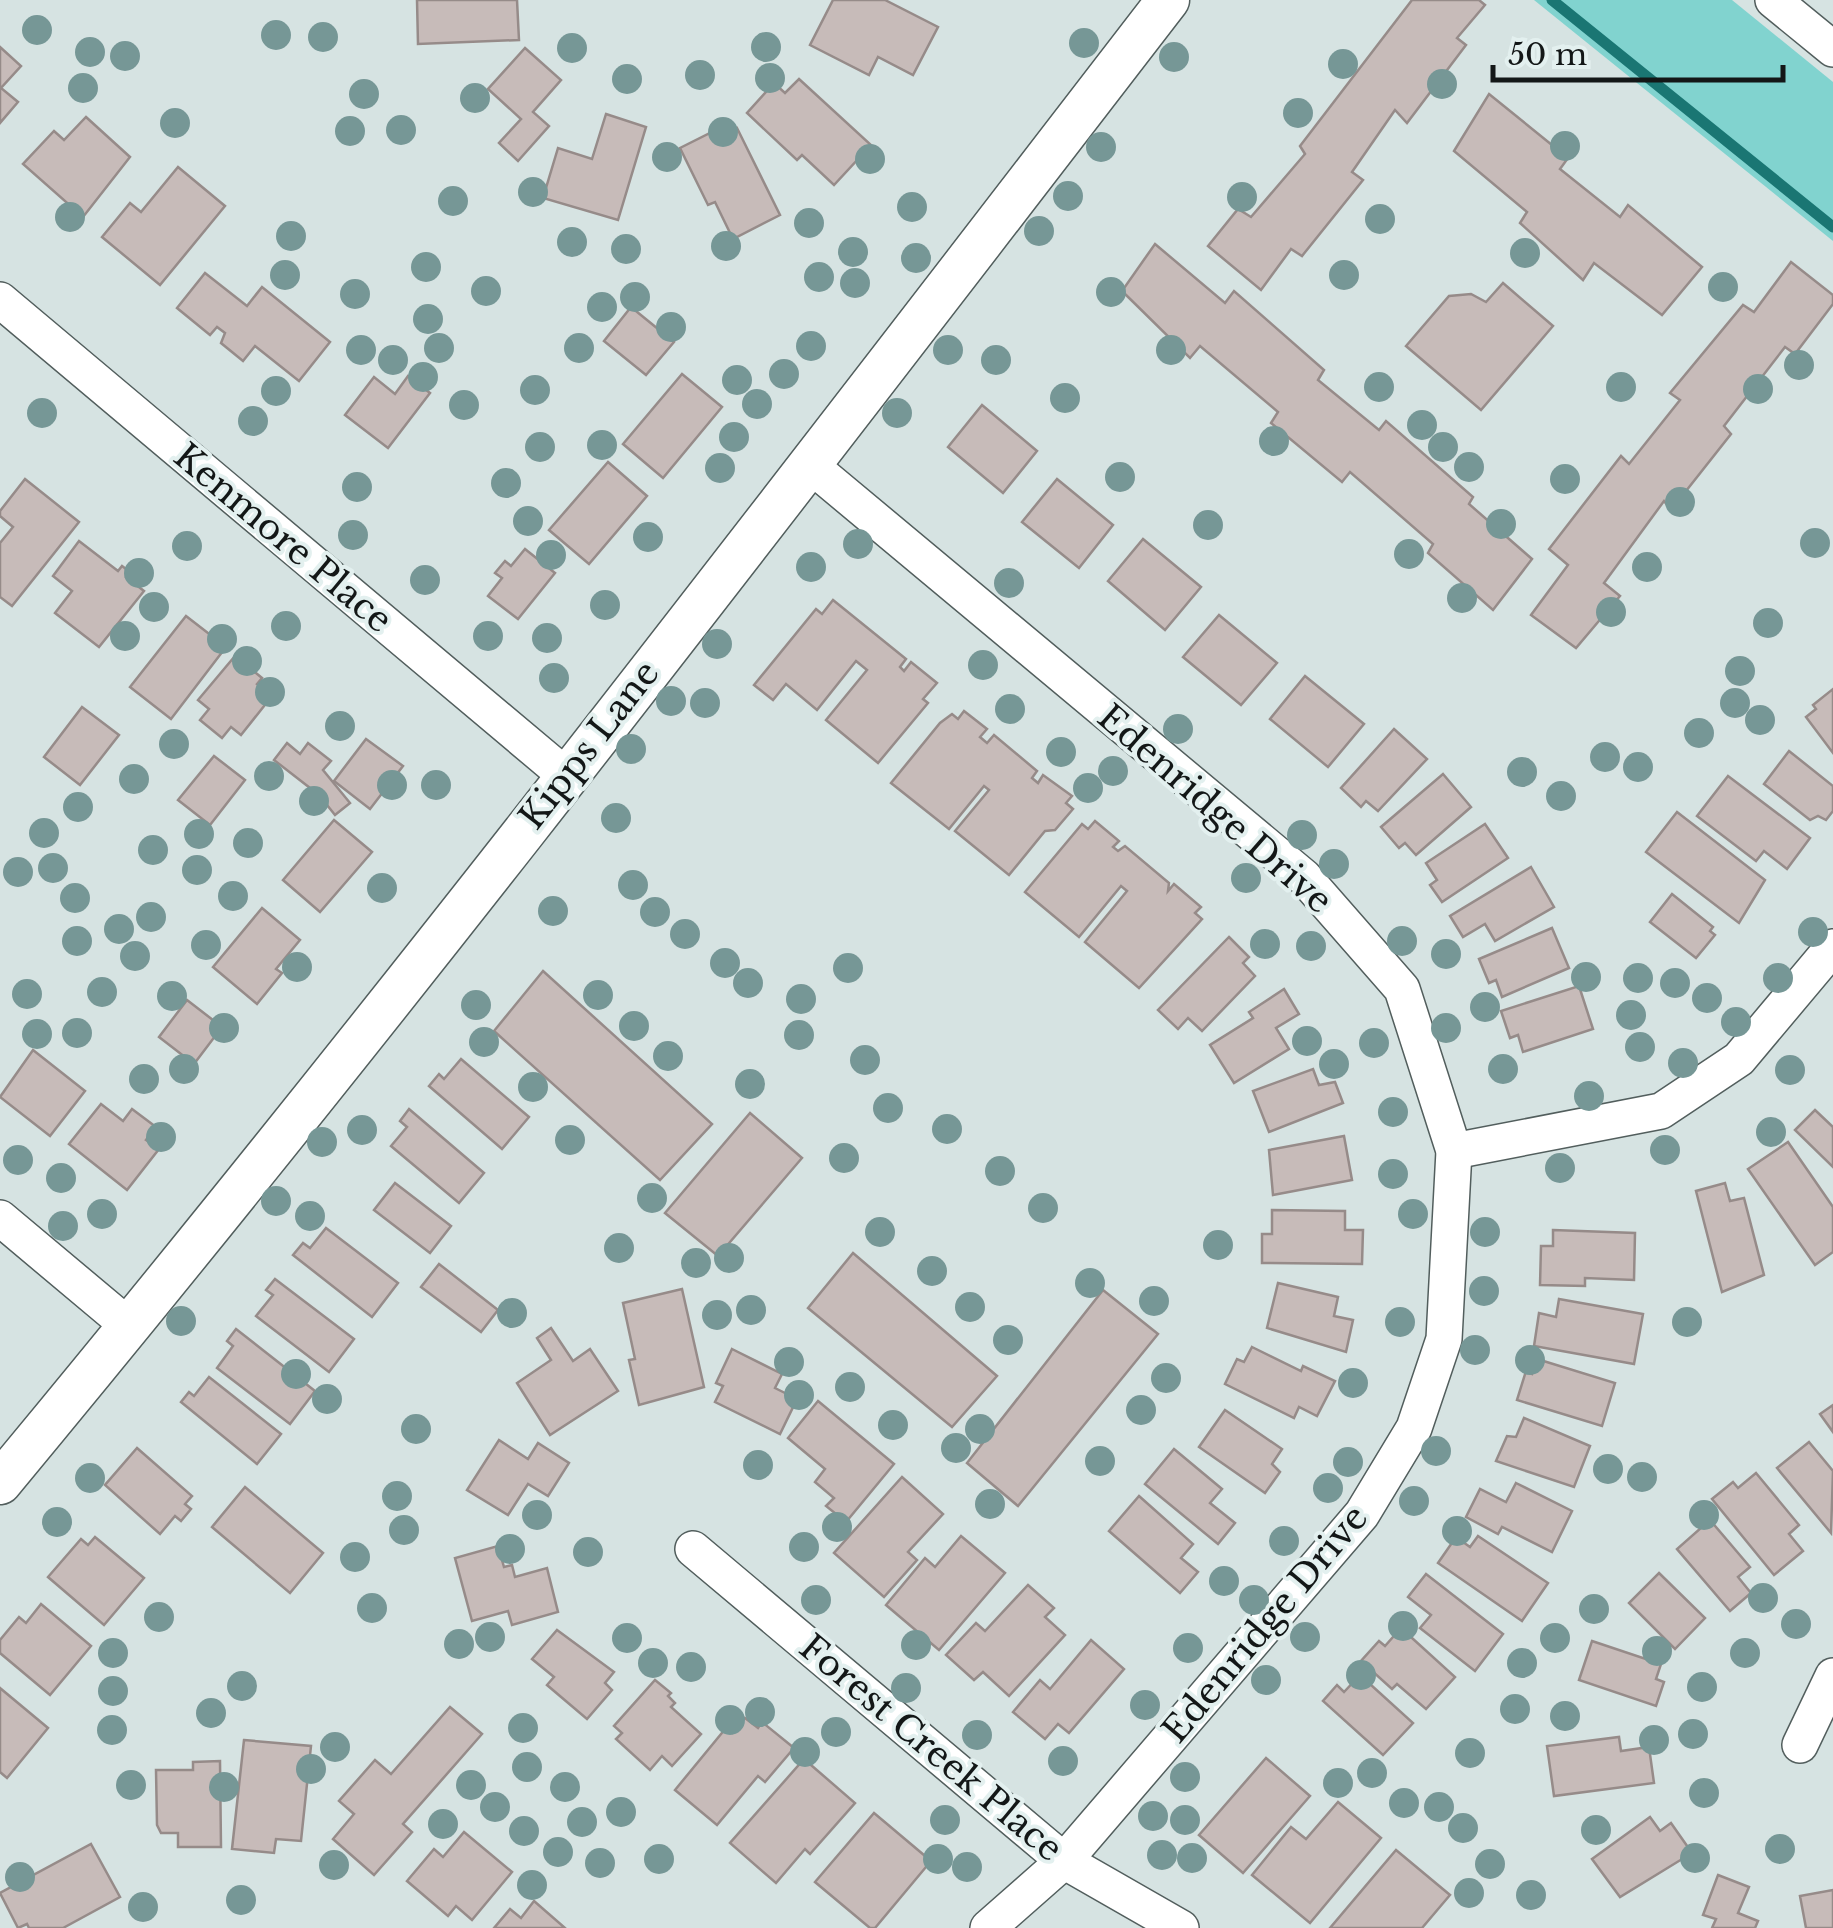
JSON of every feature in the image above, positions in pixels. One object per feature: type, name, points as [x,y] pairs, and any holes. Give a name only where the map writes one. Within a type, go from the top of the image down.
[{"type":"street","name":"Kipps Lane","points":[[0,1483],[130,1327],[810,465],[1168,0]]},
{"type":"street","points":[[1774,0],[1833,49]]},
{"type":"street","name":"Kenmore Place","points":[[0,300],[565,775]]},
{"type":"street","name":"Edenridge Drive","points":[[810,465],[1304,878],[1402,989],[1454,1151],[1444,1339],[1414,1428],[1362,1514],[1064,1861],[988,1928]]},
{"type":"street","points":[[1454,1151],[1660,1112],[1739,1059],[1833,947]]},
{"type":"street","points":[[0,1218],[130,1327]]},
{"type":"street","name":"Forest Creek Place","points":[[693,1549],[1064,1861],[1181,1928]]},
{"type":"street","points":[[1800,1745],[1833,1676]]},
{"type":"shaded area","points":[[1534,0],[1732,0],[1833,82],[1833,241]]},
{"type":"building","points":[[417,0],[517,0],[519,40],[418,44]]},
{"type":"building","points":[[833,0],[885,0],[938,27],[913,75],[878,57],[869,75],[810,45]]},
{"type":"building","points":[[1412,0],[1479,0],[1485,5],[1457,38],[1466,45],[1407,123],[1395,110],[1352,172],[1363,180],[1302,256],[1291,249],[1261,290],[1208,246],[1238,209],[1251,217],[1305,154],[1300,146]]},
{"type":"building","points":[[0,47],[21,66],[1,88],[18,102],[0,123]]},
{"type":"building","points":[[525,48],[561,80],[533,112],[549,126],[518,161],[499,143],[521,119],[488,89]]},
{"type":"building","points":[[799,79],[871,145],[834,185],[802,155],[797,160],[747,113],[774,83],[785,93]]},
{"type":"building","points":[[1489,94],[1568,158],[1560,169],[1620,217],[1628,205],[1702,267],[1662,315],[1594,263],[1583,280],[1520,223],[1527,212],[1454,151]]},
{"type":"building","points":[[606,114],[646,127],[618,220],[543,198],[558,148],[592,159]]},
{"type":"building","points":[[86,117],[130,157],[83,217],[23,164],[54,131],[64,140]]},
{"type":"building","points":[[737,128],[780,215],[733,239],[715,202],[708,205],[680,148],[714,131],[717,138]]},
{"type":"building","points":[[178,167],[225,206],[160,285],[102,237],[130,203],[141,212]]},
{"type":"building","points":[[1155,244],[1225,303],[1234,291],[1324,370],[1318,380],[1379,430],[1386,421],[1473,497],[1469,504],[1532,559],[1493,610],[1428,553],[1433,544],[1350,472],[1342,482],[1271,423],[1278,412],[1200,346],[1190,358],[1122,291]]},
{"type":"building","points":[[1791,262],[1833,295],[1833,304],[1795,354],[1785,347],[1724,426],[1731,434],[1671,510],[1664,501],[1604,583],[1620,596],[1576,648],[1531,615],[1568,565],[1549,549],[1621,456],[1629,464],[1680,400],[1670,393],[1743,305],[1754,312]]},
{"type":"building","points":[[205,273],[247,306],[262,287],[330,342],[299,381],[255,346],[243,361],[221,343],[225,333],[217,327],[210,335],[177,308]]},
{"type":"building","points":[[1503,283],[1553,326],[1481,410],[1406,346],[1449,296],[1471,294],[1486,302]]},
{"type":"building","points":[[631,307],[674,342],[646,375],[604,341]]},
{"type":"building","points":[[682,374],[722,407],[663,478],[623,444]]},
{"type":"building","points":[[408,376],[430,393],[388,448],[345,415],[374,377],[395,394]]},
{"type":"building","points":[[982,405],[1037,451],[1003,493],[948,447]]},
{"type":"building","points":[[608,462],[647,496],[589,564],[549,530]]},
{"type":"building","points":[[25,479],[79,522],[12,606],[0,597],[0,543],[13,527],[0,516],[0,511]]},
{"type":"building","points":[[1057,479],[1113,525],[1079,568],[1022,522]]},
{"type":"building","points":[[1143,539],[1201,587],[1165,630],[1108,581]]},
{"type":"building","points":[[79,541],[118,571],[122,566],[130,572],[126,577],[144,591],[99,647],[55,613],[72,591],[53,576]]},
{"type":"building","points":[[525,549],[555,573],[518,619],[488,596],[502,578],[495,573],[505,561],[511,566]]},
{"type":"building","points":[[833,600],[906,659],[900,667],[904,671],[911,662],[937,683],[923,699],[928,703],[878,763],[826,720],[867,670],[856,661],[817,710],[786,684],[773,700],[754,685],[816,609],[822,614]]},
{"type":"building","points":[[1219,615],[1277,663],[1241,705],[1183,657]]},
{"type":"building","points":[[186,616],[226,647],[171,719],[130,687]]},
{"type":"building","points":[[235,656],[262,678],[257,684],[272,696],[241,735],[231,727],[222,738],[200,720],[209,709],[198,700]]},
{"type":"building","points":[[1305,676],[1364,724],[1328,767],[1270,719]]},
{"type":"building","points":[[1833,689],[1833,753],[1806,717],[1816,709],[1813,705]]},
{"type":"building","points":[[82,707],[119,735],[80,785],[44,757]]},
{"type":"building","points":[[964,711],[987,729],[980,737],[987,743],[994,735],[1037,771],[1032,778],[1038,783],[1043,775],[1072,796],[1066,803],[1073,809],[1055,830],[1045,831],[1009,875],[955,831],[989,790],[984,786],[949,829],[891,783],[940,723],[952,714],[958,719]]},
{"type":"building","points":[[1394,729],[1427,759],[1378,811],[1366,801],[1361,807],[1341,788]]},
{"type":"building","points":[[366,739],[403,766],[370,809],[334,781]]},
{"type":"building","points":[[287,743],[300,754],[308,743],[331,761],[323,770],[350,803],[335,815],[319,795],[274,760]]},
{"type":"building","points":[[1789,751],[1833,786],[1833,811],[1826,820],[1818,816],[1810,820],[1764,784]]},
{"type":"building","points":[[214,756],[245,780],[210,825],[178,800]]},
{"type":"building","points":[[1443,774],[1471,807],[1416,855],[1405,843],[1399,848],[1381,827]]},
{"type":"building","points":[[1728,776],[1810,838],[1787,869],[1764,851],[1756,861],[1697,816]]},
{"type":"building","points":[[1677,812],[1765,880],[1739,923],[1646,852]]},
{"type":"building","points":[[334,820],[372,852],[320,912],[283,880]]},
{"type":"building","points":[[1095,821],[1119,841],[1113,847],[1118,851],[1125,846],[1169,883],[1168,891],[1174,884],[1201,907],[1195,913],[1202,919],[1139,988],[1085,942],[1127,891],[1121,886],[1079,937],[1025,892],[1082,824],[1088,829]]},
{"type":"building","points":[[1485,824],[1508,858],[1442,902],[1430,885],[1437,880],[1426,863]]},
{"type":"building","points":[[1531,867],[1554,907],[1495,941],[1485,924],[1463,937],[1450,916]]},
{"type":"building","points":[[1672,894],[1713,927],[1710,931],[1715,935],[1696,958],[1650,922]]},
{"type":"building","points":[[262,908],[300,940],[276,969],[282,973],[257,1004],[213,967]]},
{"type":"building","points":[[1552,928],[1569,968],[1502,997],[1496,980],[1489,983],[1479,959]]},
{"type":"building","points":[[1229,937],[1249,957],[1243,963],[1255,976],[1202,1031],[1188,1018],[1178,1029],[1158,1010]]},
{"type":"building","points":[[543,971],[712,1124],[660,1180],[494,1031]]},
{"type":"building","points":[[1579,986],[1593,1029],[1523,1052],[1518,1035],[1510,1038],[1501,1011]]},
{"type":"building","points":[[1284,989],[1299,1014],[1276,1028],[1289,1049],[1234,1083],[1210,1045],[1253,1018],[1249,1012]]},
{"type":"building","points":[[187,1000],[222,1027],[194,1064],[159,1037]]},
{"type":"building","points":[[33,1050],[85,1091],[50,1136],[0,1097]]},
{"type":"building","points":[[461,1059],[529,1117],[502,1149],[429,1086],[439,1074],[444,1079]]},
{"type":"building","points":[[1313,1069],[1319,1085],[1335,1082],[1343,1103],[1269,1132],[1253,1091]]},
{"type":"building","points":[[101,1104],[123,1121],[132,1109],[156,1127],[146,1140],[159,1149],[127,1190],[69,1144]]},
{"type":"building","points":[[409,1109],[484,1173],[459,1203],[391,1146],[407,1127],[400,1121]]},
{"type":"building","points":[[1815,1110],[1833,1127],[1833,1167],[1795,1130]]},
{"type":"building","points":[[750,1113],[802,1158],[718,1256],[665,1213]]},
{"type":"building","points":[[1344,1136],[1352,1180],[1273,1195],[1269,1150]]},
{"type":"building","points":[[1788,1142],[1833,1207],[1833,1252],[1815,1265],[1748,1169]]},
{"type":"building","points":[[395,1183],[451,1226],[430,1253],[374,1210]]},
{"type":"building","points":[[1725,1183],[1730,1201],[1744,1198],[1764,1275],[1722,1292],[1696,1191]]},
{"type":"building","points":[[1272,1210],[1345,1211],[1345,1230],[1363,1230],[1362,1264],[1262,1263],[1262,1234],[1272,1234]]},
{"type":"building","points":[[326,1228],[398,1283],[372,1317],[293,1255],[303,1243],[310,1248]]},
{"type":"building","points":[[1553,1230],[1635,1233],[1634,1280],[1585,1278],[1585,1286],[1540,1285],[1541,1246],[1553,1246]]},
{"type":"building","points":[[853,1253],[997,1376],[952,1427],[808,1308]]},
{"type":"building","points":[[439,1264],[498,1310],[481,1332],[421,1287]]},
{"type":"building","points":[[275,1279],[354,1339],[329,1372],[256,1316],[273,1295],[266,1290]]},
{"type":"building","points":[[1278,1283],[1338,1297],[1334,1316],[1353,1320],[1346,1352],[1267,1328]]},
{"type":"building","points":[[682,1289],[704,1387],[639,1405],[629,1360],[635,1359],[623,1303]]},
{"type":"building","points":[[1103,1290],[1158,1334],[1018,1506],[967,1463]]},
{"type":"building","points":[[1559,1299],[1643,1314],[1634,1364],[1534,1346],[1539,1313],[1556,1317]]},
{"type":"building","points":[[551,1328],[573,1361],[590,1349],[618,1391],[550,1435],[517,1383],[551,1360],[537,1338]]},
{"type":"building","points":[[236,1329],[315,1391],[290,1424],[217,1368],[233,1346],[227,1341]]},
{"type":"building","points":[[1252,1347],[1301,1371],[1303,1366],[1335,1381],[1317,1416],[1299,1407],[1294,1418],[1225,1384],[1237,1359],[1244,1362]]},
{"type":"building","points":[[732,1349],[782,1374],[775,1388],[797,1399],[780,1434],[715,1402],[723,1386],[716,1383]]},
{"type":"building","points":[[1537,1359],[1615,1383],[1602,1426],[1517,1400],[1526,1371],[1532,1374]]},
{"type":"building","points":[[209,1377],[281,1434],[257,1464],[181,1402],[189,1392],[194,1396]]},
{"type":"building","points":[[818,1401],[894,1464],[846,1522],[826,1506],[834,1498],[815,1482],[825,1469],[788,1438]]},
{"type":"building","points":[[1833,1405],[1833,1432],[1820,1414]]},
{"type":"building","points":[[1225,1410],[1282,1449],[1272,1464],[1280,1472],[1265,1493],[1199,1447]]},
{"type":"building","points":[[1524,1418],[1590,1446],[1574,1487],[1496,1461],[1507,1436],[1516,1437]]},
{"type":"building","points":[[499,1440],[528,1459],[538,1443],[569,1463],[548,1496],[528,1484],[508,1515],[467,1490]]},
{"type":"building","points":[[1809,1442],[1833,1471],[1831,1533],[1777,1468]]},
{"type":"building","points":[[137,1448],[192,1496],[185,1504],[191,1509],[181,1521],[175,1516],[160,1534],[105,1485]]},
{"type":"building","points":[[1174,1449],[1222,1489],[1210,1503],[1235,1523],[1218,1544],[1145,1484]]},
{"type":"building","points":[[1756,1473],[1799,1525],[1789,1534],[1803,1551],[1774,1575],[1712,1499],[1733,1482],[1738,1488]]},
{"type":"building","points":[[902,1477],[943,1514],[908,1552],[917,1560],[884,1597],[834,1553]]},
{"type":"building","points":[[1516,1483],[1572,1511],[1552,1552],[1502,1527],[1498,1534],[1466,1517],[1480,1489],[1506,1502]]},
{"type":"building","points":[[245,1487],[323,1553],[290,1593],[212,1527]]},
{"type":"building","points":[[1139,1496],[1193,1544],[1181,1558],[1198,1572],[1180,1593],[1109,1531]]},
{"type":"building","points":[[1710,1520],[1750,1567],[1738,1577],[1751,1593],[1730,1611],[1677,1549]]},
{"type":"building","points":[[961,1536],[1005,1573],[939,1650],[886,1605],[925,1558],[935,1567]]},
{"type":"building","points":[[1478,1536],[1548,1583],[1522,1621],[1438,1563],[1456,1537],[1470,1547]]},
{"type":"building","points":[[95,1537],[144,1578],[104,1625],[48,1577],[81,1539],[88,1545]]},
{"type":"building","points":[[498,1546],[504,1567],[512,1565],[515,1577],[547,1568],[558,1612],[512,1625],[508,1611],[472,1621],[455,1558]]},
{"type":"building","points":[[1659,1573],[1705,1618],[1675,1649],[1629,1603]]},
{"type":"building","points":[[1426,1574],[1503,1634],[1475,1671],[1420,1628],[1431,1615],[1408,1597]]},
{"type":"building","points":[[1028,1585],[1054,1608],[1045,1617],[1065,1635],[1009,1696],[983,1672],[974,1680],[946,1655],[976,1623],[985,1631]]},
{"type":"building","points":[[41,1604],[91,1646],[50,1695],[0,1653],[0,1640],[19,1617],[26,1623]]},
{"type":"building","points":[[1401,1628],[1455,1677],[1426,1709],[1397,1684],[1392,1689],[1361,1661],[1379,1641],[1385,1646]]},
{"type":"building","points":[[557,1630],[614,1672],[605,1683],[612,1690],[587,1719],[547,1685],[554,1677],[532,1659]]},
{"type":"building","points":[[1091,1640],[1124,1669],[1069,1733],[1058,1724],[1045,1739],[1013,1712],[1040,1680],[1050,1689]]},
{"type":"building","points":[[1592,1641],[1661,1664],[1656,1679],[1664,1682],[1656,1706],[1579,1680]]},
{"type":"building","points":[[1360,1675],[1413,1723],[1383,1755],[1323,1701],[1337,1685],[1344,1692]]},
{"type":"building","points":[[655,1680],[671,1693],[668,1696],[675,1703],[671,1707],[701,1734],[672,1766],[662,1756],[650,1770],[616,1739],[622,1733],[614,1726]]},
{"type":"building","points":[[0,1688],[48,1728],[7,1778],[0,1772]]},
{"type":"building","points":[[450,1707],[482,1734],[403,1824],[412,1832],[374,1875],[333,1839],[354,1814],[339,1801],[375,1760],[391,1774]]},
{"type":"building","points":[[745,1718],[758,1728],[762,1722],[794,1748],[765,1782],[758,1776],[717,1825],[675,1790],[726,1728],[732,1733]]},
{"type":"building","points":[[1619,1737],[1621,1751],[1649,1747],[1654,1783],[1554,1796],[1547,1746]]},
{"type":"building","points":[[244,1740],[311,1746],[301,1841],[276,1839],[274,1853],[232,1849]]},
{"type":"building","points":[[1266,1758],[1310,1796],[1243,1873],[1199,1835]]},
{"type":"building","points":[[804,1759],[855,1803],[810,1854],[805,1849],[776,1883],[730,1843]]},
{"type":"building","points":[[220,1761],[221,1847],[178,1847],[178,1833],[161,1833],[157,1825],[156,1770],[193,1770],[193,1762]]},
{"type":"building","points":[[1338,1802],[1381,1838],[1310,1923],[1252,1875],[1291,1827],[1306,1839]]},
{"type":"building","points":[[874,1813],[931,1861],[875,1928],[870,1928],[815,1882]]},
{"type":"building","points":[[1650,1817],[1660,1831],[1671,1823],[1692,1853],[1620,1897],[1592,1859]]},
{"type":"building","points":[[464,1832],[512,1872],[472,1920],[456,1906],[448,1916],[407,1881],[434,1849],[443,1857]]},
{"type":"building","points":[[91,1844],[120,1897],[63,1928],[29,1928],[27,1924],[18,1928],[0,1893]]},
{"type":"building","points":[[1396,1850],[1450,1895],[1422,1928],[1330,1928]]},
{"type":"building","points":[[1718,1875],[1749,1887],[1738,1913],[1758,1921],[1755,1928],[1712,1928],[1716,1919],[1703,1915]]},
{"type":"building","points":[[1833,1890],[1833,1928],[1806,1928],[1800,1896]]},
{"type":"building","points":[[534,1901],[565,1928],[494,1928],[510,1909],[521,1918]]},
{"type":"waterway","points":[[1552,0],[1833,227]]}]
